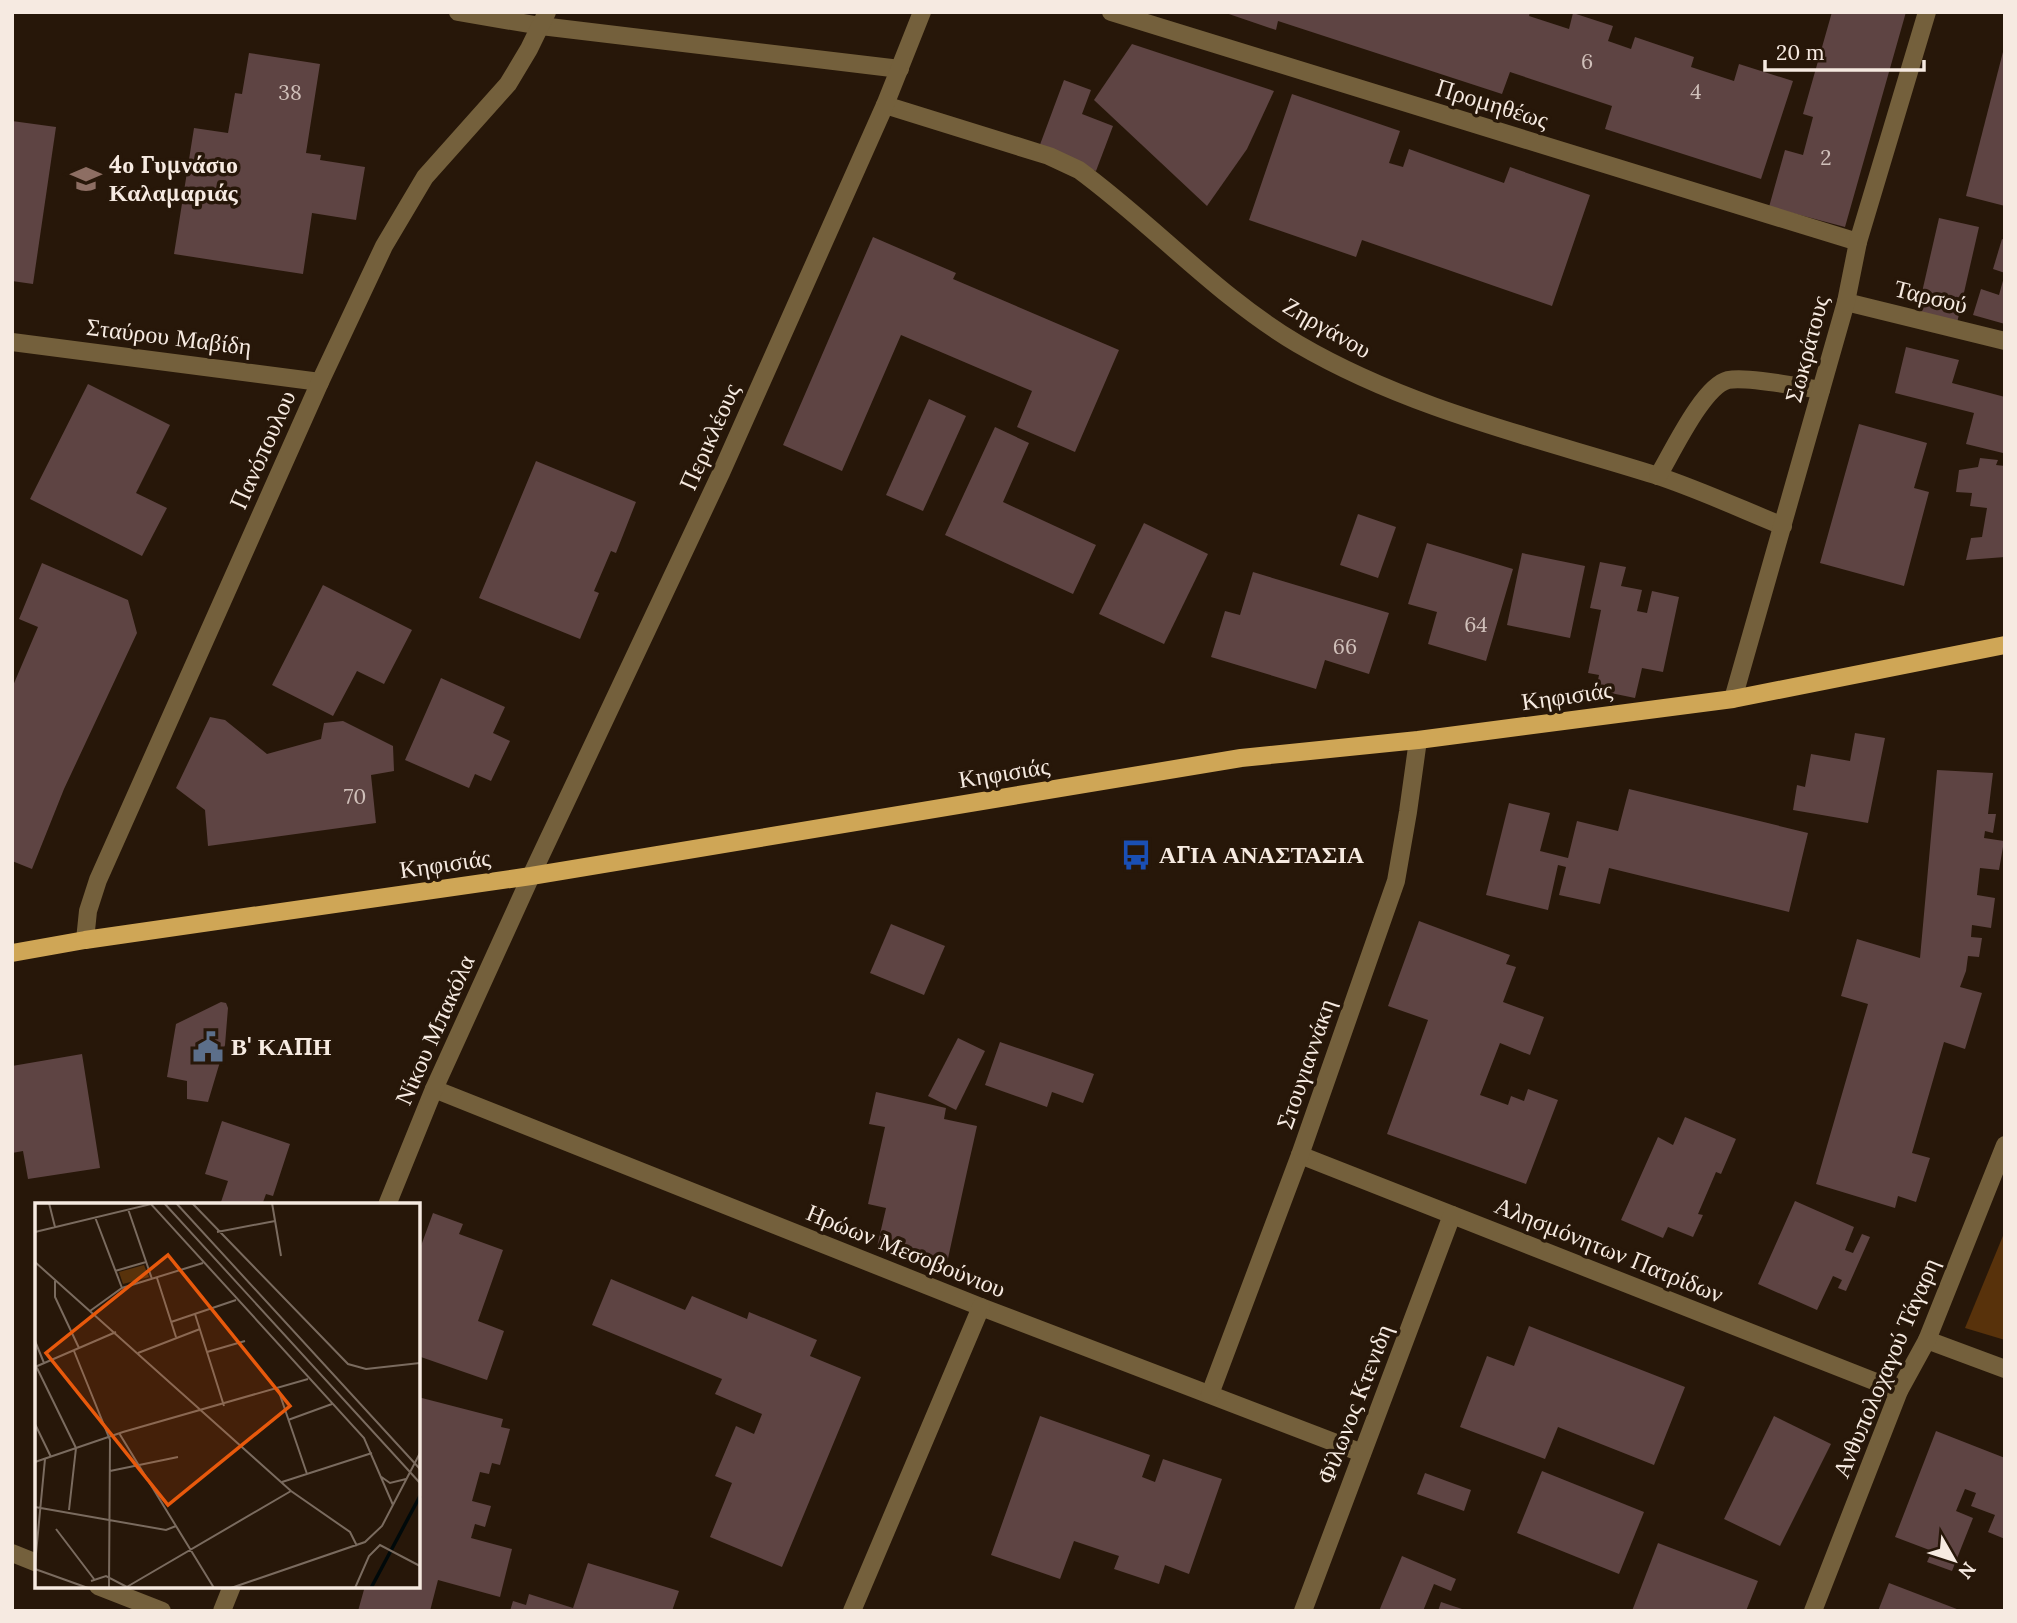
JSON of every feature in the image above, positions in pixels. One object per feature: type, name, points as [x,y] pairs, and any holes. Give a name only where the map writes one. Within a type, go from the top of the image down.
[{"type":"main road","name":"Κηφισιάς","points":[[12,953],[85,940],[531,876],[1241,758],[1418,740],[1733,699],[2005,645]]},
{"type":"street","points":[[458,12],[544,19],[900,69]]},
{"type":"street","name":"Περικλέους","points":[[531,876],[721,473],[885,105],[922,12]]},
{"type":"street","name":"Προμηθέως","points":[[1111,12],[1858,242]]},
{"type":"street","name":"Σωκράτους","points":[[1733,699],[1846,302],[1858,242],[1927,12]]},
{"type":"street","name":"Πανόπουλου","points":[[85,940],[88,911],[98,880],[320,382],[384,246],[425,177],[508,84],[544,19]]},
{"type":"street","name":"Ζηργάνου","points":[[885,105],[1049,156],[1079,170],[1232,298],[1297,343],[1357,376],[1466,419],[1658,476],[1783,526]]},
{"type":"street","name":"Ταρσού","points":[[1846,302],[2005,341]]},
{"type":"street","name":"Σταύρου Μαβίδη","points":[[12,342],[320,382]]},
{"type":"street","points":[[1658,476],[1714,387],[1728,380],[1743,380],[1821,390]]},
{"type":"street","name":"Στουγιαννάκη","points":[[1210,1394],[1300,1155],[1395,881],[1418,740]]},
{"type":"street","name":"Νίκου Μπακόλα","points":[[388,1203],[434,1089],[531,876]]},
{"type":"street","name":"Ηρώων Μεσοβούνιου","points":[[434,1089],[981,1307],[1362,1453]]},
{"type":"street","name":"Ανθυπολοχαγού Τάγαρη","points":[[1814,1611],[1899,1391],[1927,1340],[2005,1145]]},
{"type":"street","name":"Αλησμόνητων Πατρίδων","points":[[1300,1155],[1899,1391]]},
{"type":"street","name":"Φίλωνος Κτενιδη","points":[[1303,1611],[1452,1214]]},
{"type":"street","points":[[852,1611],[981,1307]]},
{"type":"street","points":[[1927,1340],[2005,1369]]},
{"type":"street","points":[[12,1553],[35,1562]]},
{"type":"street","points":[[103,1588],[162,1611]]},
{"type":"street","points":[[222,1611],[231,1588]]},
{"type":"shaded area","points":[[2005,1231],[2005,1340],[1965,1328]]},
{"type":"building","points":[[1223,12],[1530,12],[1529,16],[1569,29],[1573,13],[1613,26],[1608,41],[1631,49],[1635,37],[1694,57],[1691,67],[1734,81],[1739,64],[1793,81],[1761,179],[1605,129],[1612,106],[1510,72],[1502,94],[1278,21],[1276,30]]},
{"type":"building","points":[[1832,12],[1906,12],[1845,227],[1769,207],[1785,150],[1803,155],[1813,117],[1803,114]]},
{"type":"building","points":[[1132,44],[1274,91],[1247,149],[1207,206],[1094,100]]},
{"type":"building","points":[[2005,48],[2005,206],[1966,196]]},
{"type":"building","points":[[249,53],[320,64],[306,153],[321,155],[320,160],[365,167],[356,220],[312,213],[303,274],[174,254],[194,128],[228,133],[235,93],[242,94]]},
{"type":"building","points":[[1064,80],[1091,90],[1082,114],[1113,126],[1096,171],[1038,150]]},
{"type":"building","points":[[1292,94],[1400,131],[1389,163],[1403,167],[1409,149],[1504,183],[1510,167],[1590,195],[1552,306],[1362,240],[1356,257],[1249,220]]},
{"type":"building","points":[[12,121],[56,127],[33,284],[12,281]]},
{"type":"building","points":[[1939,218],[1979,227],[1957,323],[1917,314]]},
{"type":"building","points":[[873,237],[956,273],[953,279],[1119,350],[1075,452],[1017,427],[1032,391],[901,335],[842,471],[783,445]]},
{"type":"building","points":[[2002,239],[2005,240],[2005,273],[1993,269]]},
{"type":"building","points":[[2004,277],[2005,324],[1973,315],[1981,289],[1999,295]]},
{"type":"building","points":[[1906,347],[1959,360],[1952,383],[2005,397],[2003,453],[1966,444],[1974,413],[1895,393]]},
{"type":"building","points":[[88,384],[170,425],[136,493],[167,508],[142,556],[30,499]]},
{"type":"building","points":[[929,399],[966,416],[923,511],[886,495]]},
{"type":"building","points":[[1859,424],[1927,443],[1914,488],[1929,492],[1904,586],[1820,563]]},
{"type":"building","points":[[995,427],[1029,443],[1003,502],[1096,545],[1073,594],[945,535]]},
{"type":"building","points":[[1980,458],[1998,460],[1996,465],[2005,466],[2005,557],[1966,560],[1971,538],[1982,537],[1987,508],[1970,506],[1972,493],[1956,492],[1959,470],[1978,467]]},
{"type":"building","points":[[536,461],[636,502],[616,553],[611,551],[594,591],[599,593],[580,639],[479,598]]},
{"type":"building","points":[[1358,514],[1396,527],[1378,578],[1340,565]]},
{"type":"building","points":[[1144,523],[1208,554],[1164,644],[1099,614]]},
{"type":"building","points":[[1427,543],[1513,569],[1486,661],[1428,644],[1437,612],[1408,604]]},
{"type":"building","points":[[1522,553],[1585,566],[1570,638],[1507,625]]},
{"type":"building","points":[[1600,562],[1626,567],[1621,586],[1642,590],[1637,611],[1647,613],[1652,591],[1679,597],[1663,672],[1642,668],[1635,698],[1596,690],[1599,675],[1588,673],[1601,610],[1590,608]]},
{"type":"building","points":[[42,563],[128,600],[137,633],[64,789],[32,869],[12,861],[12,688],[38,627],[19,619]]},
{"type":"building","points":[[1253,572],[1389,613],[1369,674],[1325,660],[1316,689],[1211,657],[1225,611],[1240,615]]},
{"type":"building","points":[[323,585],[412,630],[384,684],[357,671],[333,716],[272,685]]},
{"type":"building","points":[[441,678],[505,707],[493,733],[510,741],[491,781],[475,774],[469,788],[405,760]]},
{"type":"building","points":[[210,717],[225,720],[267,754],[321,739],[324,723],[343,721],[393,746],[394,771],[371,775],[376,823],[208,846],[205,810],[176,788]]},
{"type":"building","points":[[1855,733],[1885,738],[1868,823],[1793,810],[1797,785],[1805,787],[1811,754],[1850,761]]},
{"type":"building","points":[[1937,770],[1993,773],[1988,814],[1996,814],[1993,833],[1985,831],[1984,838],[2004,841],[1999,870],[1980,868],[1977,895],[1995,898],[1991,928],[1972,925],[1971,937],[1982,938],[1979,957],[1968,956],[1960,987],[1982,993],[1965,1049],[1944,1042],[1912,1153],[1930,1158],[1916,1202],[1898,1196],[1895,1208],[1816,1184],[1868,1004],[1841,996],[1857,939],[1920,958]]},
{"type":"building","points":[[1629,789],[1808,833],[1789,912],[1609,868],[1600,904],[1559,895],[1566,867],[1558,865],[1548,910],[1486,895],[1509,803],[1550,813],[1540,851],[1568,858],[1577,821],[1618,831]]},
{"type":"building","points":[[1419,921],[1510,955],[1506,964],[1516,967],[1503,1002],[1544,1017],[1530,1055],[1500,1043],[1480,1095],[1508,1105],[1511,1096],[1524,1101],[1528,1089],[1558,1100],[1526,1184],[1387,1134],[1428,1020],[1388,1006]]},
{"type":"building","points":[[891,924],[945,946],[924,995],[870,973]]},
{"type":"building","points":[[221,1002],[226,1003],[228,1008],[225,1045],[208,1102],[187,1099],[187,1081],[167,1077],[176,1024]]},
{"type":"building","points":[[958,1038],[985,1051],[956,1110],[928,1096]]},
{"type":"building","points":[[1000,1042],[1094,1074],[1083,1103],[1052,1092],[1047,1107],[985,1085]]},
{"type":"building","points":[[82,1054],[100,1168],[28,1179],[23,1151],[12,1153],[12,1066]]},
{"type":"building","points":[[876,1092],[946,1108],[944,1119],[977,1126],[947,1263],[877,1247],[886,1208],[868,1204],[885,1127],[869,1124]]},
{"type":"building","points":[[1685,1117],[1736,1139],[1721,1174],[1716,1172],[1698,1214],[1703,1215],[1693,1237],[1668,1227],[1663,1238],[1621,1220],[1658,1137],[1673,1145]]},
{"type":"building","points":[[222,1121],[290,1144],[273,1196],[266,1194],[263,1203],[221,1203],[228,1181],[205,1174]]},
{"type":"building","points":[[1795,1201],[1854,1227],[1845,1250],[1853,1253],[1862,1234],[1870,1237],[1846,1291],[1838,1288],[1842,1280],[1833,1276],[1817,1310],[1758,1284]]},
{"type":"building","points":[[433,1213],[463,1224],[459,1234],[503,1250],[478,1321],[504,1331],[487,1380],[420,1357],[420,1249]]},
{"type":"building","points":[[611,1279],[685,1310],[692,1296],[747,1319],[749,1312],[817,1340],[810,1356],[861,1377],[782,1567],[710,1537],[732,1483],[715,1476],[736,1426],[754,1434],[762,1414],[715,1394],[722,1379],[592,1325]]},
{"type":"building","points":[[1529,1326],[1685,1387],[1654,1465],[1558,1427],[1545,1459],[1460,1427],[1487,1356],[1514,1366]]},
{"type":"building","points":[[420,1398],[503,1419],[501,1427],[510,1429],[500,1465],[492,1463],[489,1474],[480,1472],[472,1501],[491,1506],[485,1527],[475,1524],[471,1538],[512,1549],[500,1597],[438,1580],[430,1611],[358,1611],[364,1588],[420,1588]]},
{"type":"building","points":[[1040,1416],[1150,1455],[1142,1477],[1155,1482],[1163,1459],[1222,1479],[1189,1574],[1165,1565],[1159,1584],[1114,1569],[1119,1556],[1074,1541],[1060,1579],[991,1555]]},
{"type":"building","points":[[1774,1416],[1831,1444],[1780,1546],[1724,1519]]},
{"type":"building","points":[[1936,1431],[2005,1458],[2005,1539],[1988,1532],[1995,1515],[1971,1506],[1976,1493],[1965,1489],[1956,1511],[1973,1518],[1952,1571],[1927,1562],[1932,1551],[1895,1537]]},
{"type":"building","points":[[1542,1471],[1644,1512],[1619,1574],[1517,1533]]},
{"type":"building","points":[[1425,1473],[1471,1490],[1464,1511],[1417,1494]]},
{"type":"building","points":[[1658,1543],[1758,1581],[1746,1611],[1632,1611]]},
{"type":"building","points":[[1402,1556],[1456,1579],[1451,1591],[1434,1584],[1423,1611],[1379,1611]]},
{"type":"building","points":[[588,1563],[679,1591],[672,1611],[510,1611],[513,1601],[526,1605],[529,1594],[573,1608]]},
{"type":"building","points":[[1889,1583],[1962,1611],[1878,1611]]},
{"type":"building","points":[[1441,1602],[1465,1610],[1465,1611],[1438,1611]]},
{"type":"place","name":"4ο Γυμνάσιο Καλαμαριάς","points":[[86,179]]},
{"type":"place","name":"ΑΓΙΑ ΑΝΑΣΤΑΣΙΑ","points":[[1136,855]]},
{"type":"place","name":"Β' ΚΑΠΗ","points":[[208,1047]]}]
